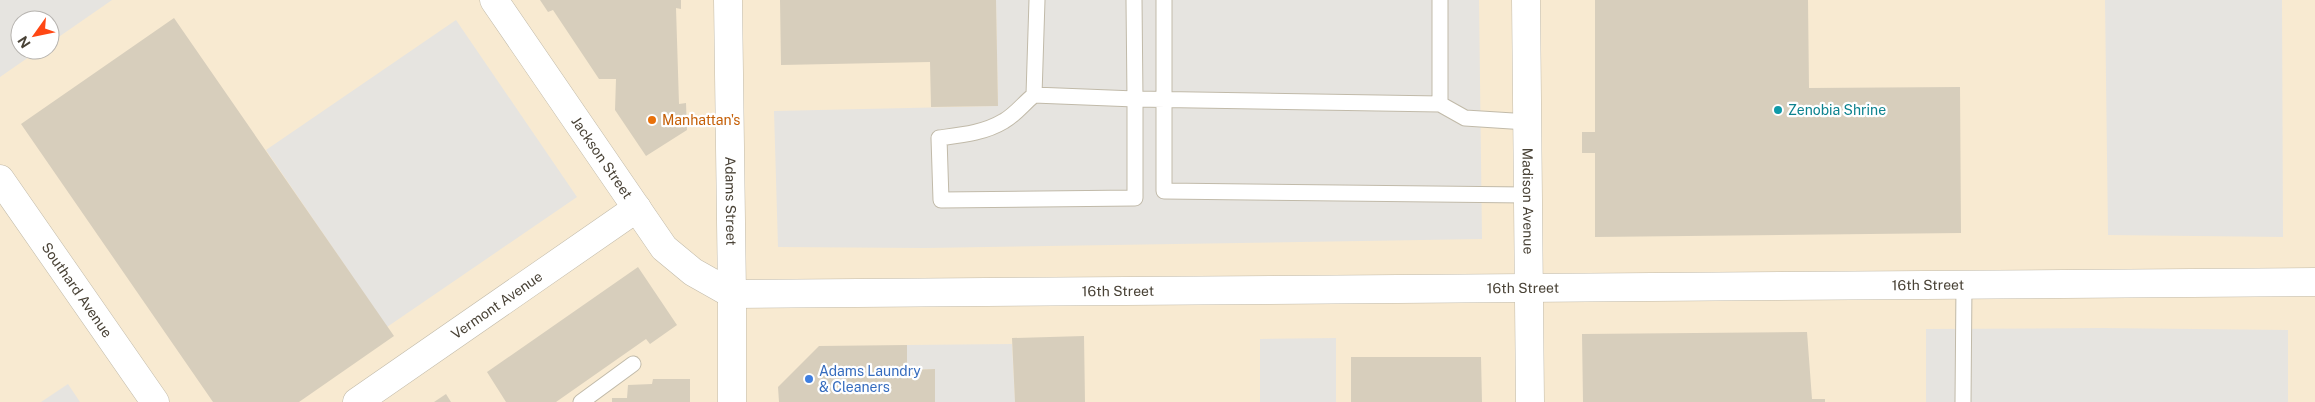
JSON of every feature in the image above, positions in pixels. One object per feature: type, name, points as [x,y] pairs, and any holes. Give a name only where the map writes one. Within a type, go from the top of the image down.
[{"type":"street","name":"Jackson Street","points":[[494,0],[664,248],[693,272],[732,294]]},
{"type":"street","name":"Adams Street","points":[[728,0],[732,402]]},
{"type":"street","name":"Madison Avenue","points":[[1526,0],[1530,402]]},
{"type":"street","name":"Southard Avenue","points":[[0,179],[155,402]]},
{"type":"street","name":"Vermont Avenue","points":[[357,402],[637,208]]},
{"type":"street","name":"16th Street","points":[[732,294],[2315,282]]},
{"type":"lane","points":[[1034,95],[1036,0]]},
{"type":"lane","points":[[1134,0],[1135,99],[1135,198],[941,200],[939,138],[971,134],[989,128],[1005,120],[1034,95],[1135,99],[1440,104],[1465,118],[1528,122]]},
{"type":"lane","points":[[1164,0],[1164,191],[1528,195]]},
{"type":"lane","points":[[1440,0],[1440,104]]},
{"type":"lane","points":[[1963,402],[1964,284]]},
{"type":"lane","points":[[581,402],[633,364]]},
{"type":"shaded area","points":[[0,0],[2315,0],[2315,402],[0,402]]},
{"type":"shaded area","points":[[0,0],[112,0],[60,36],[60,10],[10,10],[10,60],[25,60],[0,77]]},
{"type":"shaded area","points":[[996,0],[1479,0],[1482,239],[925,248],[778,247],[774,111],[998,106]]},
{"type":"shaded area","points":[[2105,0],[2282,0],[2283,237],[2108,235]]},
{"type":"shaded area","points":[[456,20],[577,197],[387,327],[266,150]]},
{"type":"shaded area","points":[[1926,329],[2288,330],[2288,402],[1926,402]]},
{"type":"shaded area","points":[[1336,338],[1336,402],[1260,402],[1260,339]]},
{"type":"shaded area","points":[[1012,344],[1015,402],[935,402],[935,369],[907,370],[907,345]]},
{"type":"shaded area","points":[[68,384],[80,402],[41,402]]},
{"type":"building","points":[[540,0],[681,0],[681,9],[676,8],[679,104],[686,103],[687,130],[646,156],[615,110],[616,79],[599,79],[553,10],[548,12]]},
{"type":"building","points":[[780,0],[996,0],[998,106],[931,107],[930,62],[781,65]]},
{"type":"building","name":"Zenobia Shrine","points":[[1595,0],[1808,0],[1809,88],[1960,87],[1961,233],[1595,237],[1595,153],[1582,153],[1582,132],[1595,132]]},
{"type":"building","points":[[174,18],[394,336],[299,402],[213,402],[21,124]]},
{"type":"building","points":[[638,267],[677,325],[650,344],[646,339],[556,402],[506,402],[487,372]]},
{"type":"building","points":[[1807,332],[1812,399],[1825,399],[1825,402],[1583,402],[1582,334]]},
{"type":"building","points":[[1084,336],[1085,402],[1015,402],[1012,338]]},
{"type":"building","points":[[907,345],[907,370],[935,369],[935,402],[779,402],[778,387],[819,346]]},
{"type":"building","points":[[1351,357],[1481,357],[1482,402],[1351,402]]},
{"type":"building","points":[[653,379],[690,379],[690,402],[612,402],[612,398],[627,398],[628,385],[652,384]]},
{"type":"building","points":[[446,394],[451,402],[434,402]]},
{"type":"place","name":"Zenobia Shrine","points":[[1778,110]]},
{"type":"place","name":"Manhattan's","points":[[652,120]]},
{"type":"place","name":"Adams Laundry & Cleaners","points":[[809,379]]}]
